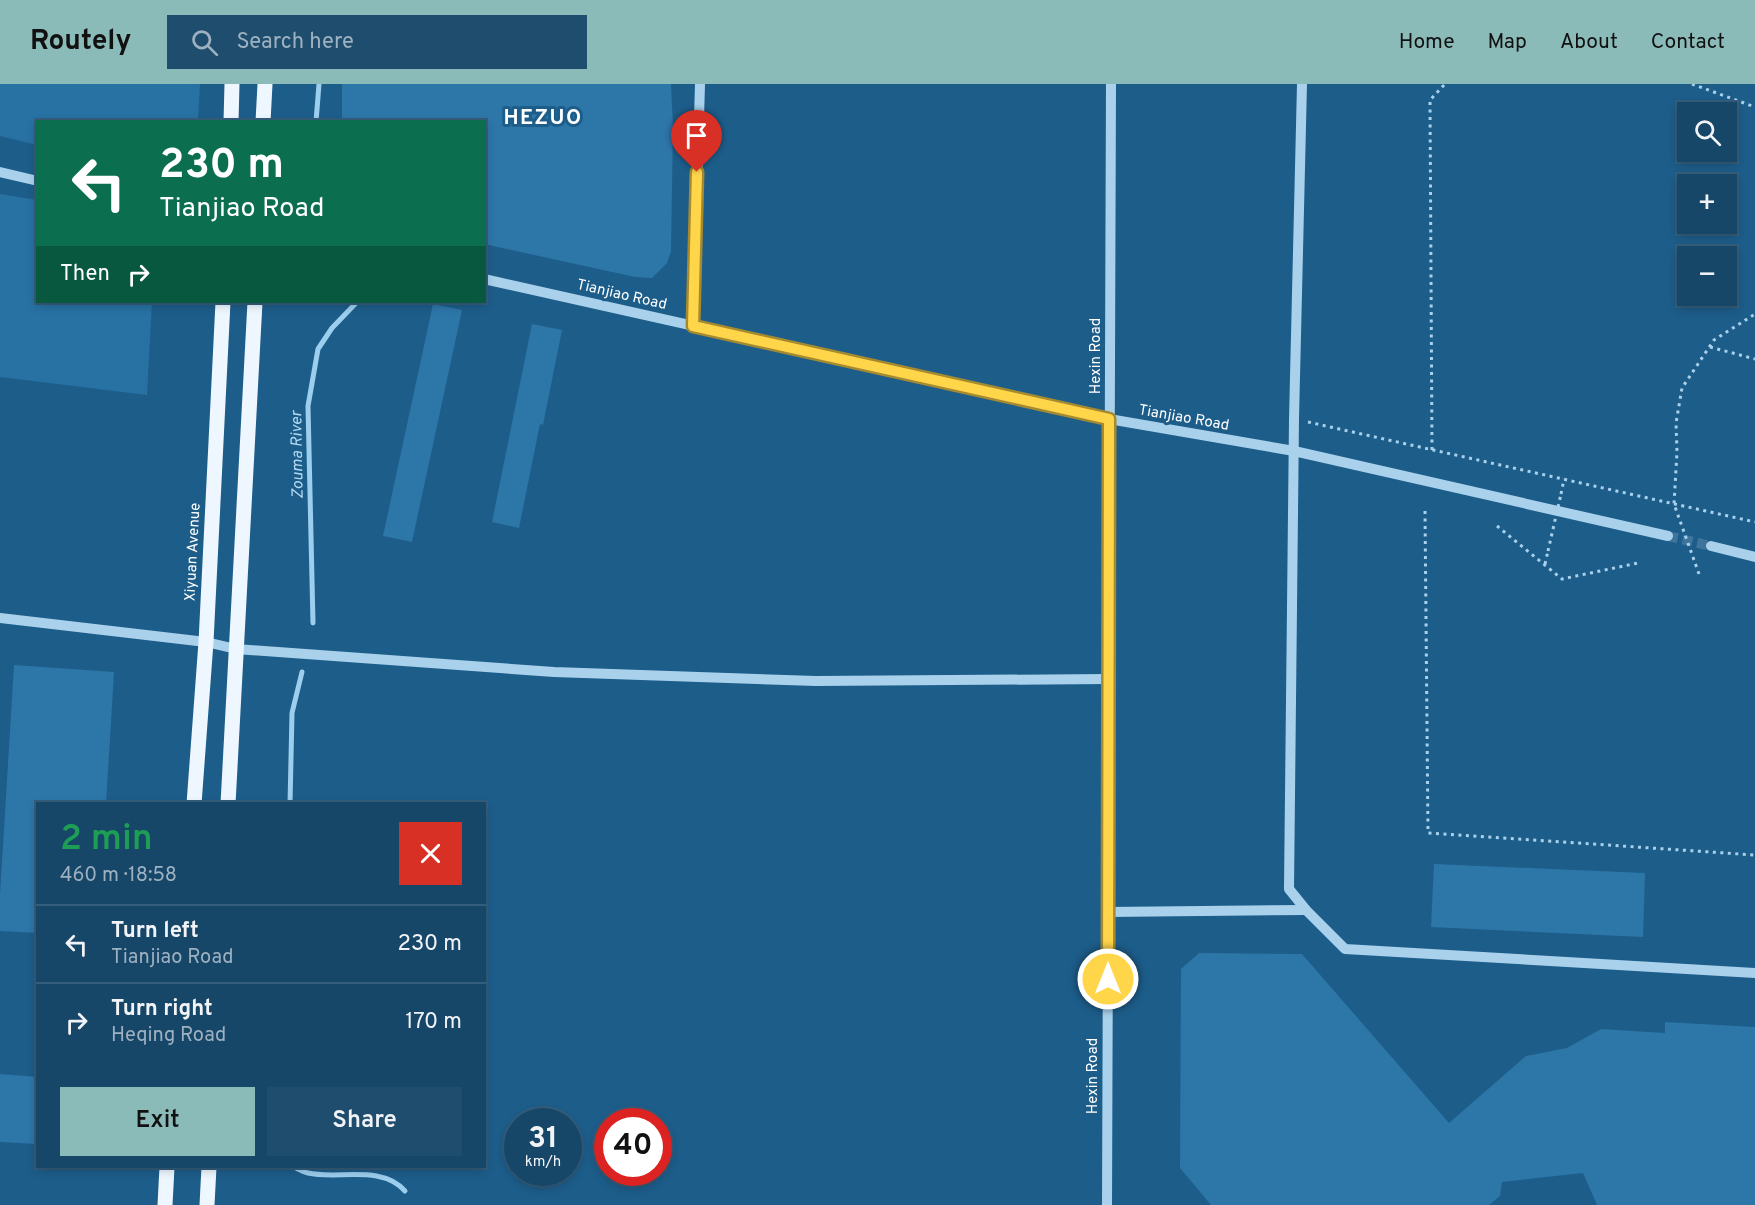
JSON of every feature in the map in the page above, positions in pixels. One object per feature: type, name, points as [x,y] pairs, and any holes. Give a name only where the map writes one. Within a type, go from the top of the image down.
[{"type":"main road","points":[[231,120],[232,84]]},
{"type":"main road","points":[[263,120],[265,84]]},
{"type":"main road","name":"Xiyuan Avenue","points":[[194,802],[206,642],[223,303]]},
{"type":"main road","points":[[228,802],[255,303]]},
{"type":"main road","points":[[165,1205],[167,1168]]},
{"type":"main road","points":[[207,1205],[209,1168]]},
{"type":"street","points":[[693,326],[700,84]]},
{"type":"street","name":"Hexin Road","points":[[1107,1205],[1111,84]]},
{"type":"street","points":[[1302,84],[1294,419],[1289,889],[1306,910],[1345,949],[1755,972]]},
{"type":"street","points":[[0,172],[36,181]]},
{"type":"street","name":"Tianjiao Road","points":[[486,279],[1109,419],[1294,451],[1668,536]]},
{"type":"street","points":[[1711,546],[1755,556]]},
{"type":"street","points":[[0,618],[206,642],[236,649],[554,672],[816,681],[1108,679]]},
{"type":"street","points":[[1108,912],[1306,910]]},
{"type":"path","points":[[1432,450],[1430,100],[1445,84]]},
{"type":"path","points":[[1692,84],[1755,107]]},
{"type":"path","points":[[1699,574],[1674,504],[1676,423],[1682,388],[1714,340],[1755,314]]},
{"type":"path","points":[[1710,347],[1755,359]]},
{"type":"path","points":[[1294,419],[1755,522]]},
{"type":"path","points":[[1545,565],[1564,479]]},
{"type":"path","points":[[1425,511],[1428,833],[1755,855]]},
{"type":"path","points":[[1497,526],[1562,579],[1638,563]]},
{"type":"shaded area","points":[[0,84],[200,84],[198,120],[36,120],[36,145],[0,136]]},
{"type":"shaded area","points":[[0,194],[36,200],[36,303],[152,303],[147,395],[0,377]]},
{"type":"building","points":[[342,84],[671,84],[673,126],[671,251],[667,263],[652,278],[635,277],[486,244],[486,120],[342,120]]},
{"type":"building","points":[[433,304],[462,310],[412,542],[383,536]]},
{"type":"building","points":[[532,324],[562,330],[519,528],[492,522]]},
{"type":"building","points":[[14,665],[114,672],[106,802],[36,802],[36,933],[0,931],[0,895]]},
{"type":"building","points":[[1434,864],[1645,873],[1643,937],[1431,927]]},
{"type":"building","points":[[1199,953],[1302,954],[1449,1123],[1526,1056],[1567,1048],[1601,1029],[1665,1033],[1665,1022],[1755,1027],[1755,1205],[1597,1205],[1583,1173],[1502,1182],[1500,1196],[1489,1205],[1211,1205],[1180,1168],[1181,969]]},
{"type":"building","points":[[0,1074],[36,1077],[36,1144],[0,1142]]},
{"type":"waterway","name":"Zouma River","points":[[316,120],[319,84]]},
{"type":"waterway","name":"Zouma River","points":[[313,623],[308,406],[318,349],[332,328],[356,303]]},
{"type":"waterway","name":"Zouma River","points":[[290,802],[292,713],[302,672]]},
{"type":"waterway","name":"Zouma River","points":[[296,1168],[306,1173],[320,1175],[372,1175],[395,1183],[405,1191]]},
{"type":"tunnel","points":[[1668,536],[1711,546]]},
{"type":"district","name":"HEZUO","points":[[543,117]]},
{"type":"route","points":[[697,172],[693,326],[1109,419],[1108,979]]}]
